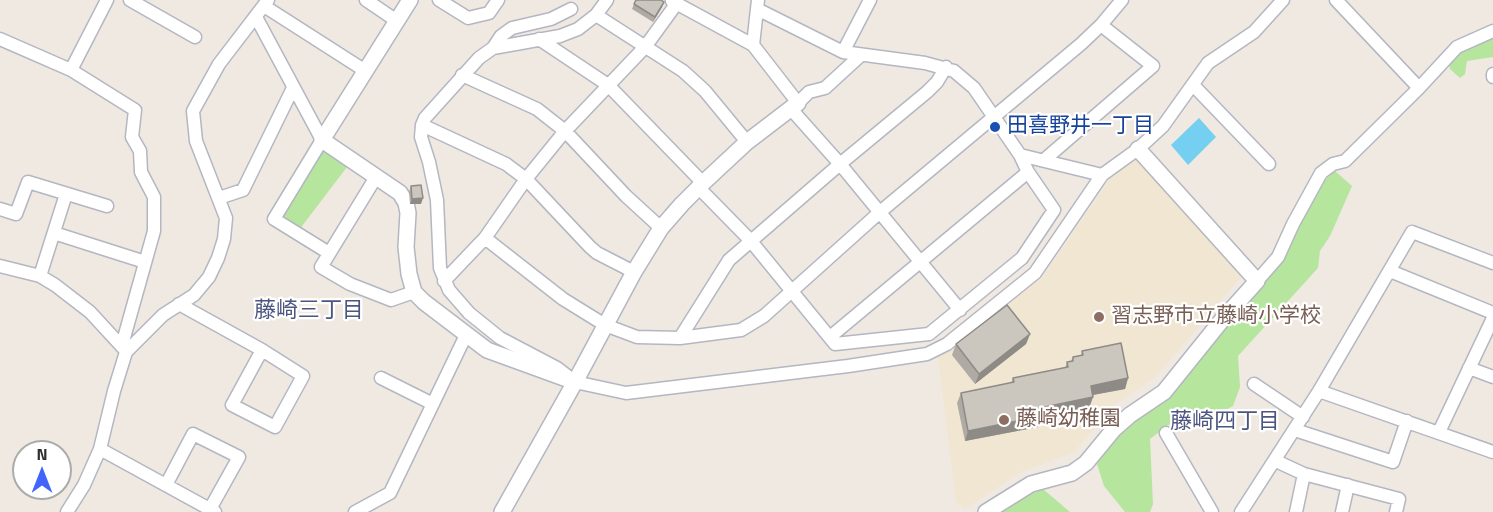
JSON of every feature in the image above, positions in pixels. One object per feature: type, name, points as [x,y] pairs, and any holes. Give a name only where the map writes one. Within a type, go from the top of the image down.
[{"type":"street","points":[[71,70],[107,0]]},
{"type":"street","points":[[130,0],[195,37]]},
{"type":"street","points":[[366,0],[397,21]]},
{"type":"street","points":[[329,253],[274,219],[364,70],[410,0]]},
{"type":"street","points":[[439,0],[468,18],[489,12],[498,0]]},
{"type":"street","points":[[493,48],[560,36],[578,29],[596,15],[607,0]]},
{"type":"street","points":[[843,52],[870,0]]},
{"type":"street","points":[[485,238],[563,299],[605,325],[637,337],[680,338],[741,330],[764,316],[880,212],[994,118],[1101,25],[1122,0]]},
{"type":"street","points":[[256,16],[322,140],[400,193],[406,203],[408,213],[406,247],[414,292],[487,350],[575,382],[626,393],[927,354],[947,344],[1035,273],[1102,175],[1138,149],[1163,126],[1208,63],[1254,32],[1283,0]]},
{"type":"street","points":[[1336,0],[1419,88]]},
{"type":"street","points":[[444,281],[485,238],[526,179],[565,131],[645,47],[674,2],[753,45],[794,106],[960,310]]},
{"type":"street","points":[[124,349],[163,315],[194,295],[209,278],[218,258],[224,239],[226,218],[196,141],[193,111],[219,64],[266,3],[364,70]]},
{"type":"street","points":[[539,39],[608,85],[750,240],[835,344],[929,334],[1022,258],[1054,210],[974,88],[954,71],[946,67],[843,52],[757,4],[753,45]]},
{"type":"street","points":[[571,9],[551,19],[512,28],[501,36],[493,48],[462,75],[425,118],[421,137],[437,200],[438,253],[444,281],[469,313],[500,338],[557,368],[575,382]]},
{"type":"street","points":[[596,15],[683,71],[705,91],[747,142]]},
{"type":"street","points":[[1044,160],[1153,66],[1101,25]]},
{"type":"street","points":[[986,512],[1031,484],[1071,473],[1086,463],[1114,429],[1164,392],[1278,257],[1321,173],[1333,164],[1345,161],[1457,47],[1493,31]]},
{"type":"street","points":[[0,39],[71,70],[135,110],[132,137],[140,151],[141,172],[154,197],[154,231],[100,449],[84,485],[66,512]]},
{"type":"street","points":[[502,512],[634,272],[662,228],[682,204],[747,142],[809,92],[825,88],[861,55]]},
{"type":"street","points":[[680,338],[729,260],[927,92],[937,82],[946,67]]},
{"type":"street","points":[[462,75],[537,109],[565,131],[626,196],[662,228]]},
{"type":"street","points":[[1193,85],[1269,164]]},
{"type":"street","points":[[219,198],[243,190],[293,88]]},
{"type":"street","points":[[422,125],[506,164],[526,179],[590,247],[634,272]]},
{"type":"street","points":[[1138,149],[1257,280]]},
{"type":"street","points":[[1020,155],[1102,175]]},
{"type":"street","points":[[830,337],[1028,172]]},
{"type":"street","points":[[376,177],[321,267],[350,284],[391,300],[414,292]]},
{"type":"street","points":[[0,209],[16,214],[28,182],[106,206]]},
{"type":"street","points":[[40,276],[66,194]]},
{"type":"street","points":[[1241,512],[1319,391],[1412,232],[1493,263]]},
{"type":"street","points":[[54,233],[145,262]]},
{"type":"street","points":[[0,266],[40,276],[55,285],[90,312],[124,349]]},
{"type":"street","points":[[1390,271],[1493,312]]},
{"type":"street","points":[[178,304],[262,350],[303,376],[275,428],[232,405],[262,350]]},
{"type":"street","points":[[1439,432],[1493,318]]},
{"type":"street","points":[[355,512],[390,493],[466,335]]},
{"type":"street","points":[[1469,368],[1493,377]]},
{"type":"street","points":[[381,378],[433,404]]},
{"type":"street","points":[[1254,384],[1303,417]]},
{"type":"street","points":[[1319,391],[1493,452]]},
{"type":"street","points":[[1295,430],[1393,462],[1407,421]]},
{"type":"street","points":[[1166,433],[1212,512]]},
{"type":"street","points":[[100,449],[213,511],[239,457],[193,434],[166,485]]},
{"type":"street","points":[[1276,461],[1304,474],[1399,499],[1396,512]]},
{"type":"street","points":[[1296,512],[1304,474]]},
{"type":"street","points":[[1342,512],[1348,485]]},
{"type":"shaded area","name":"習志野市立藤崎小学校","points":[[1139,157],[1242,276],[1155,377],[1114,405],[1073,453],[1022,471],[965,509],[956,502],[938,356],[1043,277],[1109,180]]},
{"type":"green space","points":[[1493,26],[1493,57],[1467,61],[1465,74],[1460,78],[1450,69],[1448,53],[1452,42]]},
{"type":"green space","points":[[323,150],[347,167],[299,230],[285,220],[283,213]]},
{"type":"green space","points":[[1335,171],[1352,186],[1330,236],[1320,251],[1318,268],[1238,356],[1240,387],[1233,406],[1212,417],[1168,425],[1150,439],[1153,504],[1150,512],[1125,512],[1104,486],[1097,464],[1107,443],[1281,260],[1324,181]]},
{"type":"green space","points":[[1043,489],[1070,512],[992,512],[1000,507]]},
{"type":"water","points":[[1199,118],[1216,137],[1188,165],[1171,145]]},
{"type":"building","points":[[636,0],[664,2],[655,17],[634,4]]},
{"type":"building","points":[[421,185],[423,198],[412,199],[411,186]]},
{"type":"building","points":[[1007,305],[1030,334],[979,374],[956,344]]},
{"type":"building","points":[[1121,343],[1128,378],[1091,386],[1093,397],[1040,408],[1042,416],[968,431],[961,393],[1014,382],[1013,378],[1068,367],[1067,362],[1073,361],[1073,357],[1083,355],[1082,351]]},
{"type":"place","name":"田喜野井一丁目","points":[[995,127]]},
{"type":"place","name":"習志野市立藤崎小学校","points":[[1099,317]]},
{"type":"place","name":"藤崎幼稚園","points":[[1004,420]]},
{"type":"district","name":"藤崎三丁目","points":[[309,312]]},
{"type":"district","name":"藤崎四丁目","points":[[1225,423]]}]
